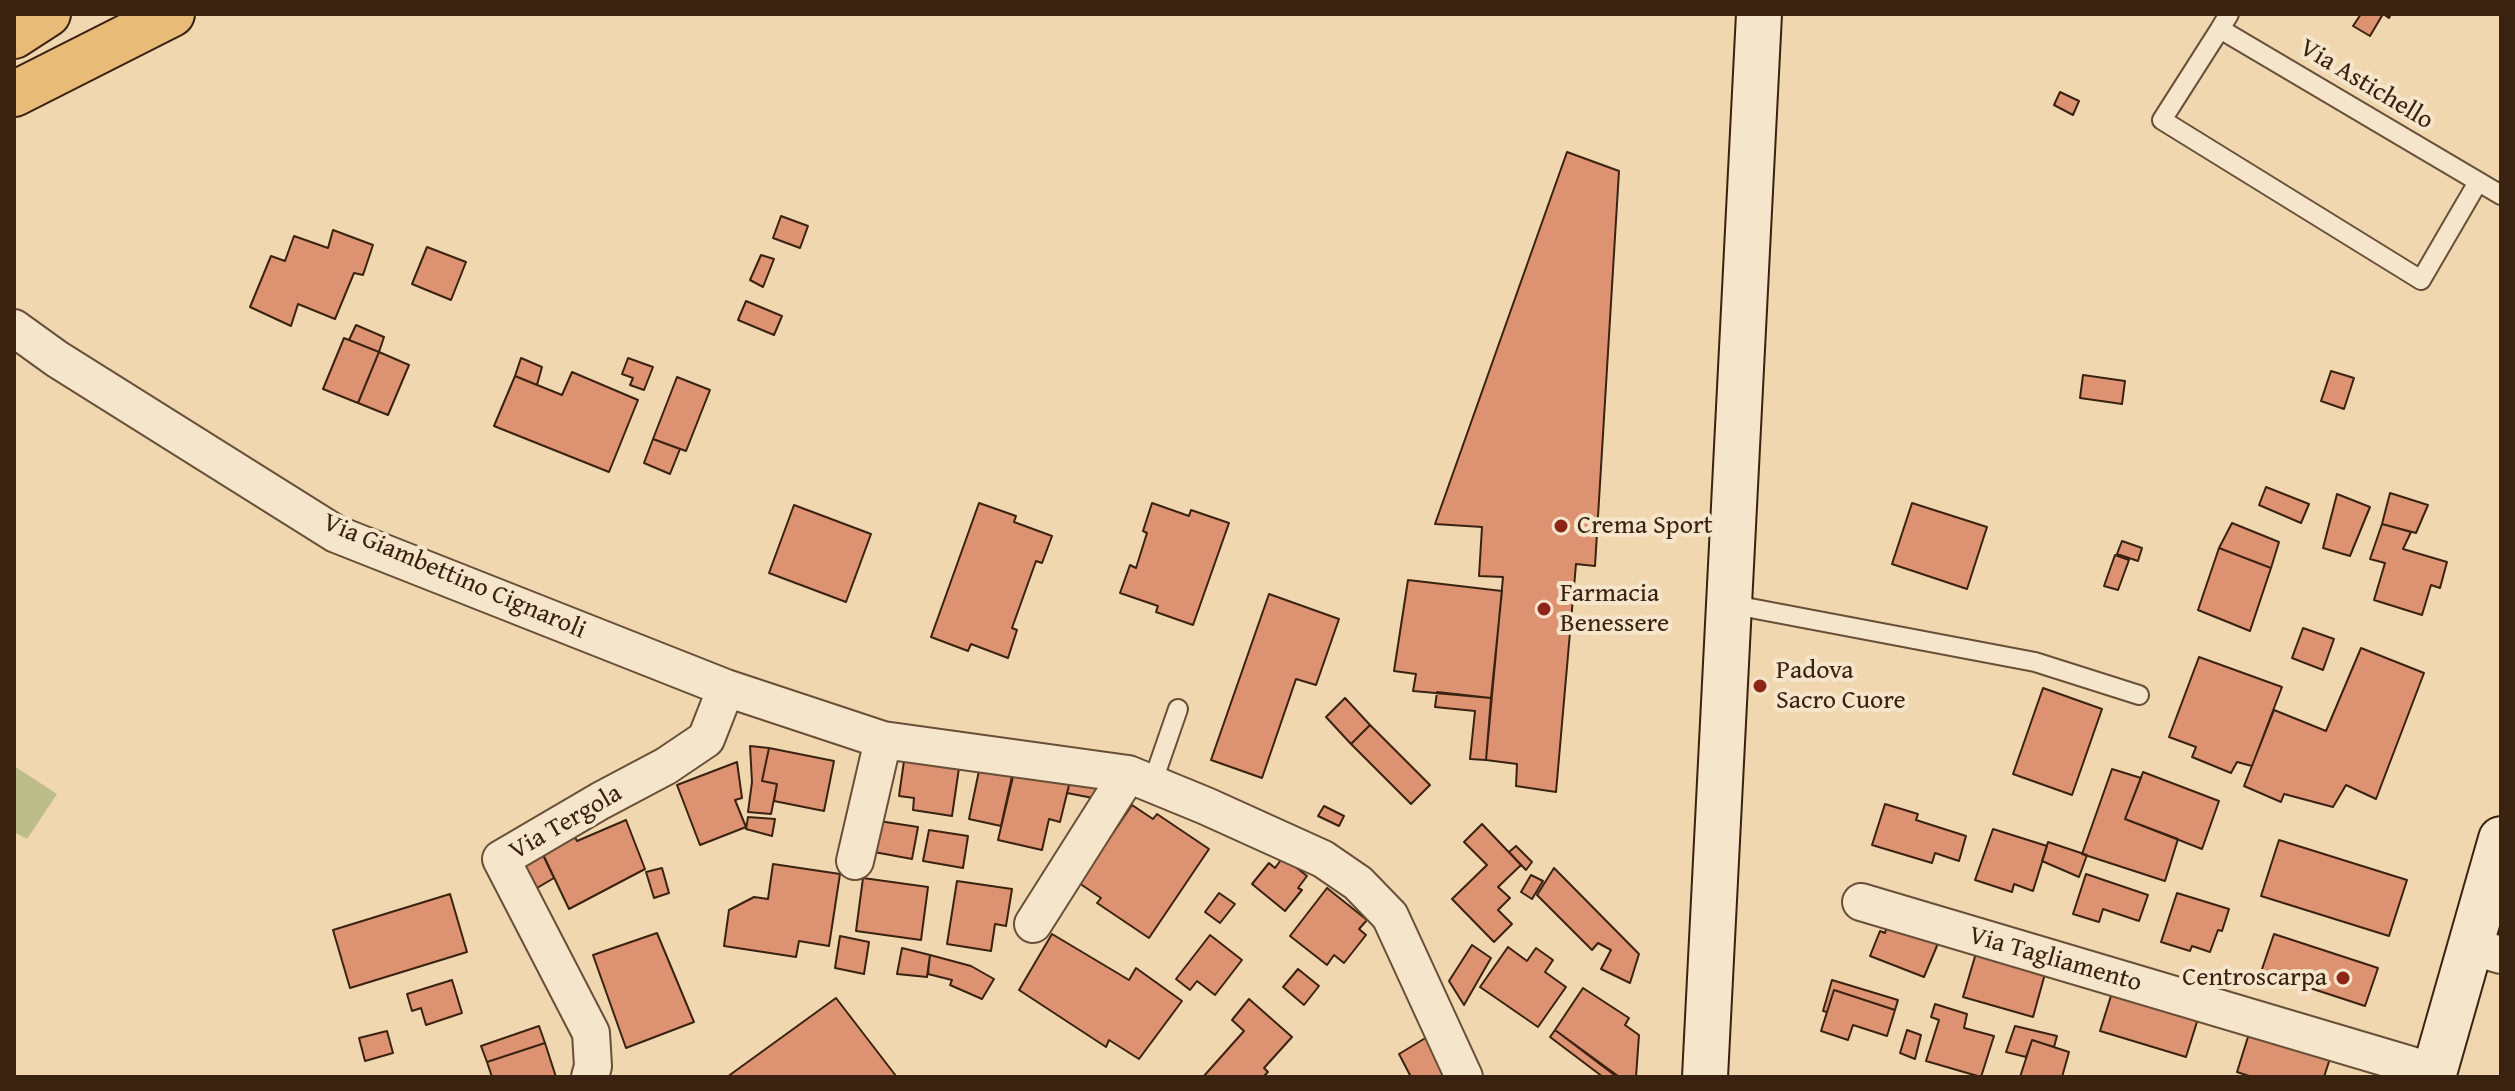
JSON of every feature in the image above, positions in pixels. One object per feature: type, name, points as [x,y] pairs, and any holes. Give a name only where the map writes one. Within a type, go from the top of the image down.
[{"type":"highway","points":[[14,36],[48,14]]},
{"type":"highway","points":[[14,94],[172,14]]},
{"type":"main road","points":[[1705,1077],[1759,14]]},
{"type":"main road","points":[[2433,1074],[2486,951],[2501,839]]},
{"type":"street","name":"Via Giambettino Cignaroli","points":[[14,328],[53,356],[336,534],[726,688],[883,740],[1140,779],[1323,859],[1358,883],[1390,916],[1464,1077]]},
{"type":"street","name":"Via Tergola","points":[[590,1077],[593,1066],[591,1033],[501,859],[666,766],[706,739],[726,688]]},
{"type":"street","points":[[855,861],[883,740]]},
{"type":"street","points":[[1033,924],[1140,779]]},
{"type":"street","name":"Via Tagliamento","points":[[1861,902],[2433,1074]]},
{"type":"lane","points":[[2224,22],[2162,120],[2421,280],[2478,182]]},
{"type":"lane","name":"Via Astichello","points":[[2224,22],[2501,195]]},
{"type":"lane","points":[[1729,604],[2035,662],[2139,695]]},
{"type":"lane","points":[[1140,779],[1178,709]]},
{"type":"green space","points":[[14,766],[57,794],[27,839],[14,832]]},
{"type":"building","points":[[2361,14],[2383,14],[2370,36],[2353,26]]},
{"type":"building","points":[[2060,92],[2079,101],[2073,115],[2054,105]]},
{"type":"building","points":[[1567,152],[1619,171],[1595,566],[1576,564],[1556,792],[1516,786],[1517,764],[1486,760],[1503,577],[1479,576],[1482,527],[1435,524]]},
{"type":"building","points":[[781,216],[808,226],[800,248],[773,238]]},
{"type":"building","points":[[333,230],[373,245],[363,275],[354,273],[335,319],[298,304],[291,326],[250,307],[271,256],[285,261],[294,236],[328,248]]},
{"type":"building","points":[[427,247],[466,262],[451,300],[412,284]]},
{"type":"building","points":[[761,255],[774,259],[763,287],[750,280]]},
{"type":"building","points":[[746,301],[782,316],[774,335],[738,320]]},
{"type":"building","points":[[356,325],[384,337],[379,352],[349,340]]},
{"type":"building","points":[[344,338],[379,352],[358,403],[323,389]]},
{"type":"building","points":[[379,352],[409,365],[388,415],[358,403]]},
{"type":"building","points":[[521,358],[542,367],[537,385],[515,376]]},
{"type":"building","points":[[628,358],[653,367],[644,390],[630,385],[633,378],[622,374]]},
{"type":"building","points":[[2331,371],[2354,378],[2344,409],[2321,401]]},
{"type":"building","points":[[572,372],[638,400],[609,472],[494,426],[515,376],[562,395]]},
{"type":"building","points":[[2083,375],[2125,381],[2122,404],[2080,398]]},
{"type":"building","points":[[677,377],[710,390],[686,451],[653,439]]},
{"type":"building","points":[[653,439],[680,449],[670,474],[644,463]]},
{"type":"building","points":[[2266,487],[2309,504],[2301,523],[2259,505]]},
{"type":"building","points":[[2390,493],[2428,505],[2416,533],[2382,524]]},
{"type":"building","points":[[2337,494],[2370,507],[2350,556],[2323,548]]},
{"type":"building","points":[[979,503],[1016,516],[1014,522],[1052,536],[1042,563],[1036,561],[1012,628],[1017,630],[1008,658],[971,644],[968,651],[931,637]]},
{"type":"building","points":[[1152,503],[1189,516],[1191,510],[1229,523],[1193,625],[1156,612],[1158,606],[1120,593],[1130,565],[1136,568]]},
{"type":"building","points":[[1912,503],[1987,527],[1967,589],[1892,564]]},
{"type":"building","points":[[794,505],[871,534],[846,602],[769,573]]},
{"type":"building","points":[[2232,523],[2279,542],[2271,568],[2219,548]]},
{"type":"building","points":[[2382,524],[2411,532],[2403,549],[2447,562],[2440,588],[2431,585],[2422,615],[2374,600],[2385,563],[2370,559]]},
{"type":"building","points":[[2122,541],[2142,548],[2138,561],[2117,554]]},
{"type":"building","points":[[2219,548],[2271,568],[2250,631],[2198,610]]},
{"type":"building","points":[[2115,555],[2129,560],[2118,590],[2104,586]]},
{"type":"building","points":[[1408,580],[1502,591],[1491,698],[1413,691],[1416,674],[1394,671]]},
{"type":"building","points":[[1269,594],[1339,619],[1316,685],[1296,679],[1262,778],[1211,760]]},
{"type":"building","points":[[2303,628],[2334,639],[2323,670],[2292,658]]},
{"type":"building","points":[[2361,648],[2424,673],[2376,799],[2346,785],[2333,807],[2284,794],[2281,802],[2244,786],[2274,710],[2326,731]]},
{"type":"building","points":[[2199,657],[2282,687],[2252,766],[2237,762],[2231,773],[2192,757],[2196,747],[2169,737]]},
{"type":"building","points":[[2043,688],[2102,709],[2072,795],[2013,774]]},
{"type":"building","points":[[1437,692],[1491,698],[1486,760],[1470,759],[1475,711],[1435,707]]},
{"type":"building","points":[[1345,698],[1370,725],[1351,744],[1326,717]]},
{"type":"building","points":[[1370,725],[1430,785],[1411,804],[1351,744]]},
{"type":"building","points":[[750,746],[769,748],[762,781],[777,784],[771,814],[748,812],[752,782]]},
{"type":"building","points":[[769,748],[834,761],[824,811],[774,801],[777,784],[762,781]]},
{"type":"building","points":[[905,754],[960,761],[952,816],[913,810],[914,798],[899,796]]},
{"type":"building","points":[[981,761],[1013,772],[1001,826],[969,819]]},
{"type":"building","points":[[737,762],[742,798],[735,800],[746,827],[700,845],[677,785]]},
{"type":"building","points":[[1015,768],[1070,781],[1060,822],[1049,819],[1042,850],[998,840]]},
{"type":"building","points":[[2112,769],[2141,778],[2125,819],[2178,839],[2165,881],[2082,854]]},
{"type":"building","points":[[2143,772],[2219,801],[2202,849],[2125,819]]},
{"type":"building","points":[[1070,781],[1102,785],[1098,799],[1067,793]]},
{"type":"building","points":[[1885,804],[1918,814],[1916,820],[1966,836],[1959,861],[1935,853],[1932,863],[1872,845]]},
{"type":"building","points":[[1132,805],[1153,819],[1157,814],[1209,849],[1149,938],[1097,903],[1101,898],[1079,883]]},
{"type":"building","points":[[1324,806],[1344,816],[1339,826],[1318,816]]},
{"type":"building","points":[[748,817],[775,819],[772,836],[746,829]]},
{"type":"building","points":[[626,820],[645,869],[569,909],[540,848],[572,832],[577,841]]},
{"type":"building","points":[[879,821],[918,827],[912,859],[874,852]]},
{"type":"building","points":[[1482,824],[1521,865],[1498,887],[1510,898],[1498,910],[1512,924],[1494,942],[1452,899],[1487,865],[1464,842]]},
{"type":"building","points":[[1993,829],[2047,846],[2033,891],[2014,884],[2012,892],[1975,880]]},
{"type":"building","points":[[929,830],[968,836],[963,868],[923,861]]},
{"type":"building","points":[[2279,840],[2407,880],[2389,936],[2261,896]]},
{"type":"building","points":[[2048,842],[2087,855],[2079,877],[2042,861]]},
{"type":"building","points":[[1516,846],[1532,862],[1526,870],[1509,852]]},
{"type":"building","points":[[542,853],[554,878],[537,888],[522,860]]},
{"type":"building","points":[[1283,857],[1307,876],[1298,888],[1302,890],[1285,911],[1252,884],[1269,863],[1275,868]]},
{"type":"building","points":[[773,864],[840,874],[829,946],[799,941],[796,957],[724,946],[729,910],[754,897],[768,899]]},
{"type":"building","points":[[662,868],[669,893],[654,898],[646,872]]},
{"type":"building","points":[[1554,868],[1639,954],[1630,983],[1601,969],[1611,950],[1598,943],[1592,950],[1537,895]]},
{"type":"building","points":[[2086,874],[2148,895],[2139,921],[2103,909],[2099,922],[2073,914]]},
{"type":"building","points":[[1531,875],[1543,881],[1532,899],[1521,892]]},
{"type":"building","points":[[863,878],[928,887],[921,940],[856,931]]},
{"type":"building","points":[[957,881],[1012,889],[1006,926],[995,924],[991,951],[947,944]]},
{"type":"building","points":[[1327,888],[1367,920],[1359,929],[1366,935],[1344,963],[1334,955],[1327,965],[1290,936]]},
{"type":"building","points":[[1219,893],[1235,904],[1220,923],[1205,912]]},
{"type":"building","points":[[2177,893],[2229,909],[2222,931],[2218,930],[2210,952],[2192,946],[2190,951],[2161,942]]},
{"type":"building","points":[[450,894],[467,952],[350,988],[333,930]]},
{"type":"building","points":[[1888,922],[1939,941],[1924,977],[1870,956],[1880,931],[1885,933]]},
{"type":"building","points":[[657,933],[694,1022],[626,1048],[593,955]]},
{"type":"building","points":[[1052,934],[1129,980],[1136,968],[1182,1001],[1139,1059],[1109,1040],[1106,1047],[1019,990]]},
{"type":"building","points":[[2274,934],[2378,968],[2365,1006],[2261,972]]},
{"type":"building","points":[[1210,935],[1242,960],[1215,995],[1197,981],[1190,990],[1176,979]]},
{"type":"building","points":[[840,936],[869,942],[864,974],[835,968]]},
{"type":"building","points":[[1979,943],[2048,963],[2033,1017],[1963,997]]},
{"type":"building","points":[[1472,945],[1491,958],[1464,1005],[1449,981]]},
{"type":"building","points":[[1508,947],[1527,961],[1536,948],[1553,960],[1545,972],[1566,987],[1538,1027],[1480,987]]},
{"type":"building","points":[[902,948],[930,955],[927,977],[897,974]]},
{"type":"building","points":[[930,955],[971,966],[994,979],[982,999],[950,985],[952,980],[928,974]]},
{"type":"building","points":[[1298,969],[1319,986],[1304,1005],[1283,987]]},
{"type":"building","points":[[452,980],[462,1013],[426,1025],[421,1008],[412,1011],[407,994]]},
{"type":"building","points":[[1832,980],[1898,1000],[1895,1010],[1834,990],[1827,1012],[1823,1011]]},
{"type":"building","points":[[2115,983],[2201,1009],[2186,1057],[2100,1031]]},
{"type":"building","points":[[1583,988],[1629,1018],[1625,1025],[1639,1035],[1636,1077],[1617,1077],[1555,1030]]},
{"type":"building","points":[[1834,990],[1895,1010],[1887,1036],[1853,1025],[1848,1040],[1821,1031]]},
{"type":"building","points":[[836,998],[896,1076],[727,1077]]},
{"type":"building","points":[[1249,999],[1292,1037],[1264,1068],[1268,1072],[1263,1077],[1203,1077],[1244,1031],[1232,1020]]},
{"type":"building","points":[[1935,1004],[1967,1014],[1964,1028],[1994,1036],[1981,1077],[1926,1061],[1939,1020],[1931,1017]]},
{"type":"building","points":[[2252,1024],[2333,1049],[2324,1077],[2252,1077],[2237,1072]]},
{"type":"building","points":[[539,1026],[545,1043],[487,1062],[481,1046]]},
{"type":"building","points":[[2015,1026],[2057,1036],[2054,1047],[2032,1040],[2026,1057],[2006,1052]]},
{"type":"building","points":[[1555,1030],[1618,1076],[1603,1077],[1550,1037]]},
{"type":"building","points":[[1907,1030],[1921,1035],[1915,1059],[1900,1053]]},
{"type":"building","points":[[387,1031],[393,1053],[365,1061],[359,1038]]},
{"type":"building","points":[[1432,1034],[1456,1077],[1411,1077],[1399,1054]]},
{"type":"building","points":[[2032,1040],[2069,1052],[2062,1077],[2020,1077]]},
{"type":"building","points":[[545,1043],[556,1077],[492,1077],[487,1062]]},
{"type":"place","name":"Crema Sport","points":[[1561,526]]},
{"type":"place","name":"Farmacia Benessere","points":[[1544,609]]},
{"type":"place","name":"Padova Sacro Cuore","points":[[1760,686]]},
{"type":"place","name":"Centroscarpa","points":[[2343,978]]}]
